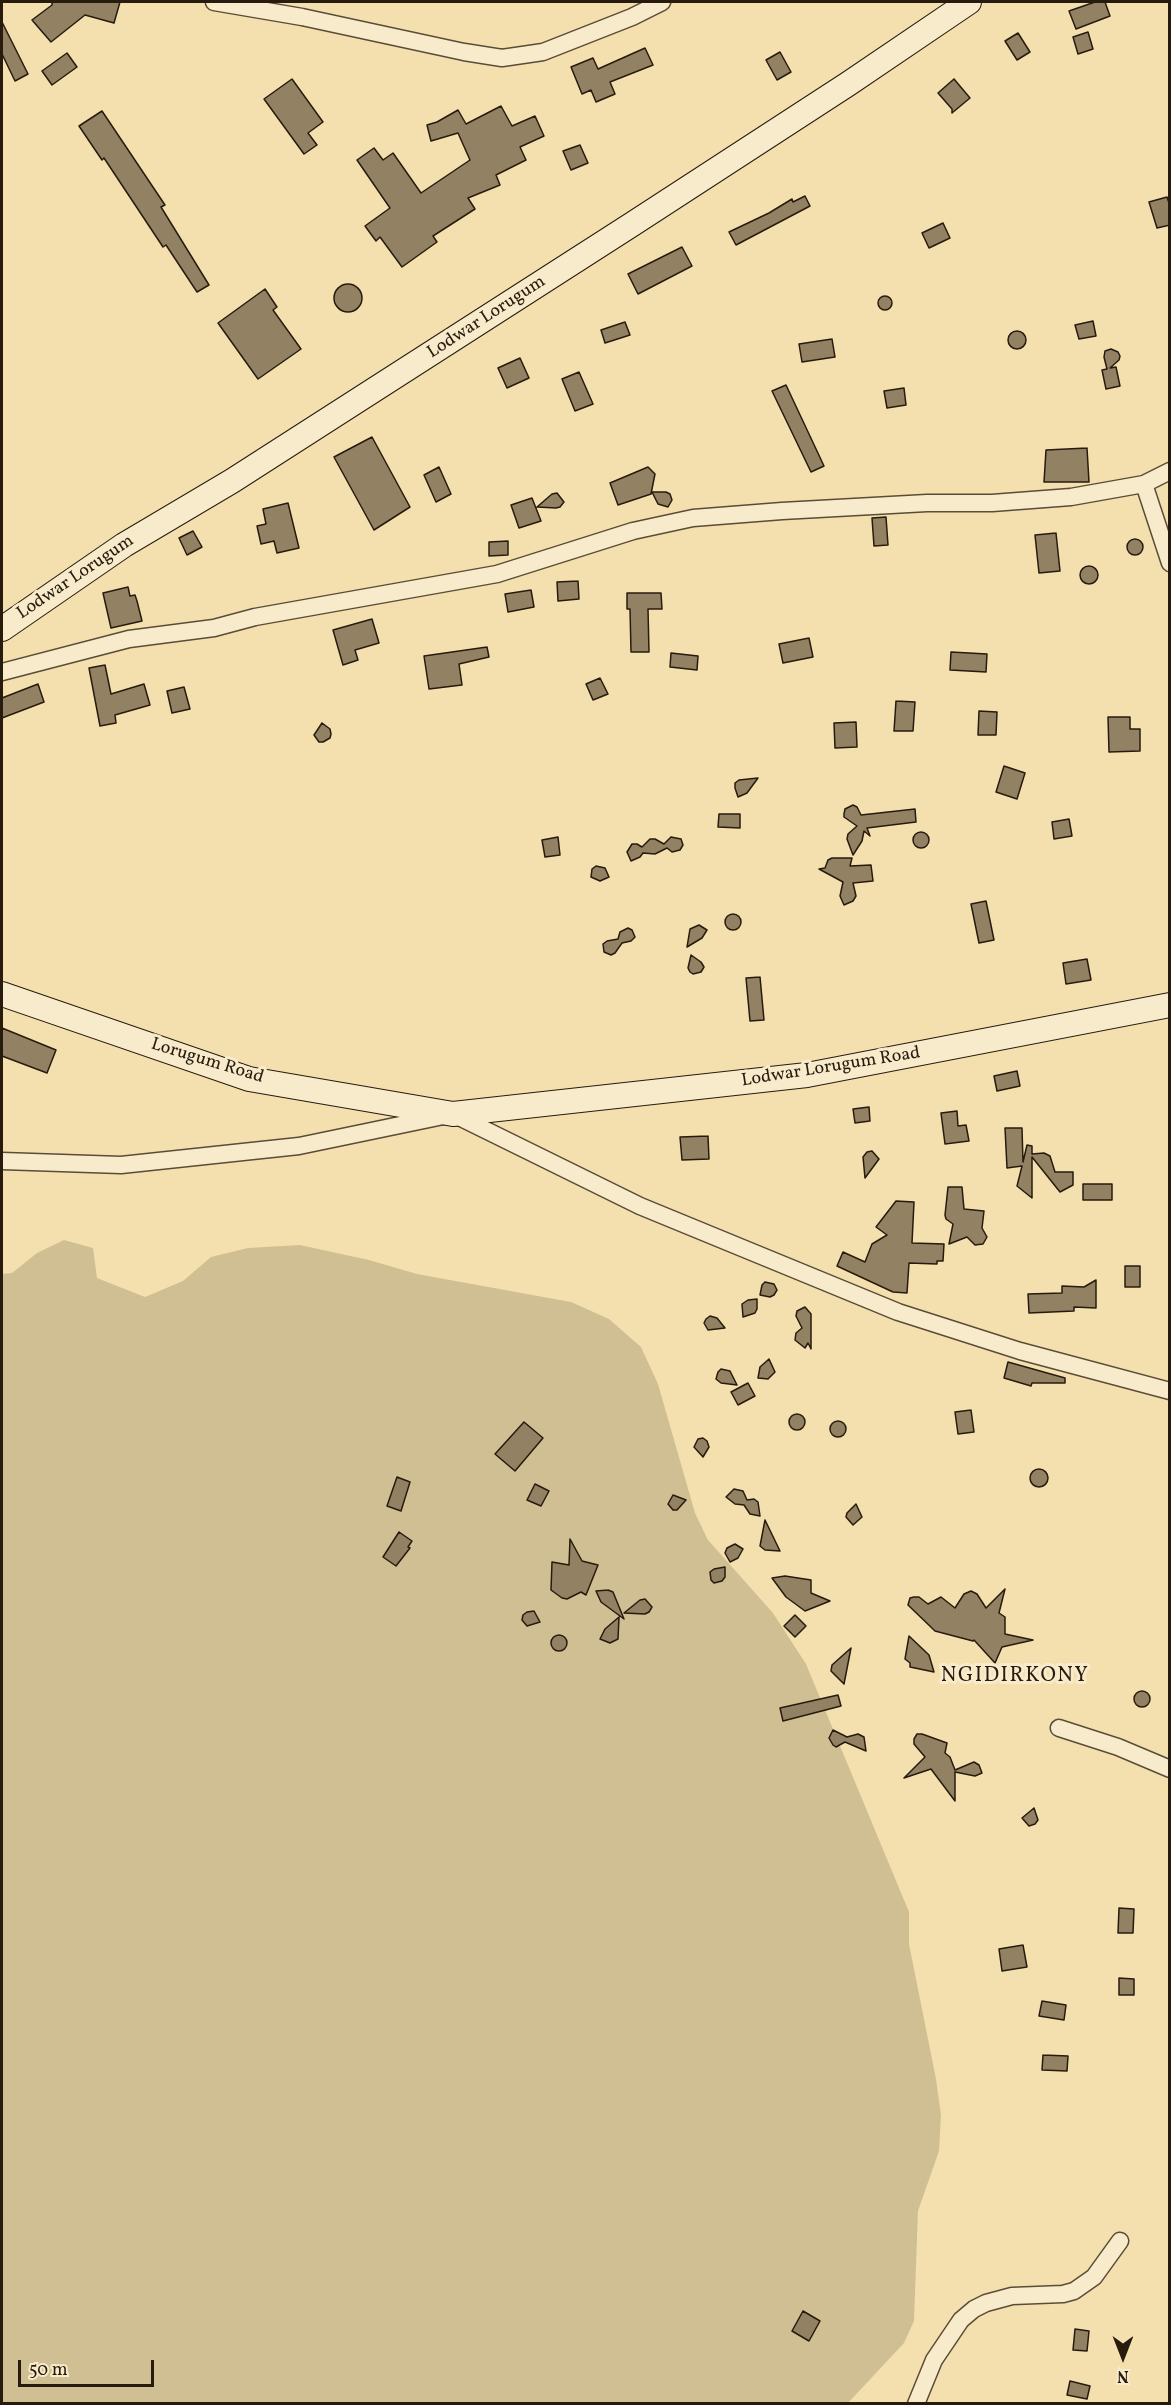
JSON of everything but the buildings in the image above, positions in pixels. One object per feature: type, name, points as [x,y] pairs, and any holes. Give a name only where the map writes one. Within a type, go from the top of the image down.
[{"type":"main road","name":"Lodwar Lorugum","points":[[2,629],[124,545],[232,481],[631,225],[848,84],[969,2]]},
{"type":"main road","name":"Lorugum Road","points":[[2,994],[249,1079],[453,1114]]},
{"type":"main road","name":"Lodwar Lorugum Road","points":[[453,1114],[807,1075],[1170,1005]]},
{"type":"street","points":[[214,2],[302,17],[502,58],[543,52],[632,17],[662,2]]},
{"type":"street","points":[[2,672],[129,639],[214,628],[255,617],[497,574],[633,531],[693,518],[793,510],[927,503],[992,503],[1071,497],[1144,484],[1170,471]]},
{"type":"street","points":[[1144,484],[1170,563]]},
{"type":"street","points":[[2,1161],[121,1165],[299,1146],[453,1114],[640,1206],[898,1312],[1020,1351],[1170,1391]]},
{"type":"street","points":[[1059,1728],[1118,1747],[1170,1769]]},
{"type":"street","points":[[916,2403],[934,2360],[961,2320],[974,2309],[986,2302],[1012,2296],[1063,2294],[1074,2291],[1094,2277],[1120,2241]]},
{"type":"shaded area","points":[[64,1240],[93,1248],[97,1278],[145,1297],[183,1281],[211,1257],[248,1248],[300,1245],[369,1260],[417,1274],[571,1302],[609,1319],[641,1347],[658,1384],[695,1513],[708,1540],[773,1613],[806,1664],[909,1912],[909,1944],[941,2115],[939,2151],[918,2211],[914,2321],[904,2343],[848,2403],[2,2404],[2,1274],[12,1273],[37,1253]]},
{"type":"district","name":"NGIDIRKONY","points":[[1015,1677]]}]
